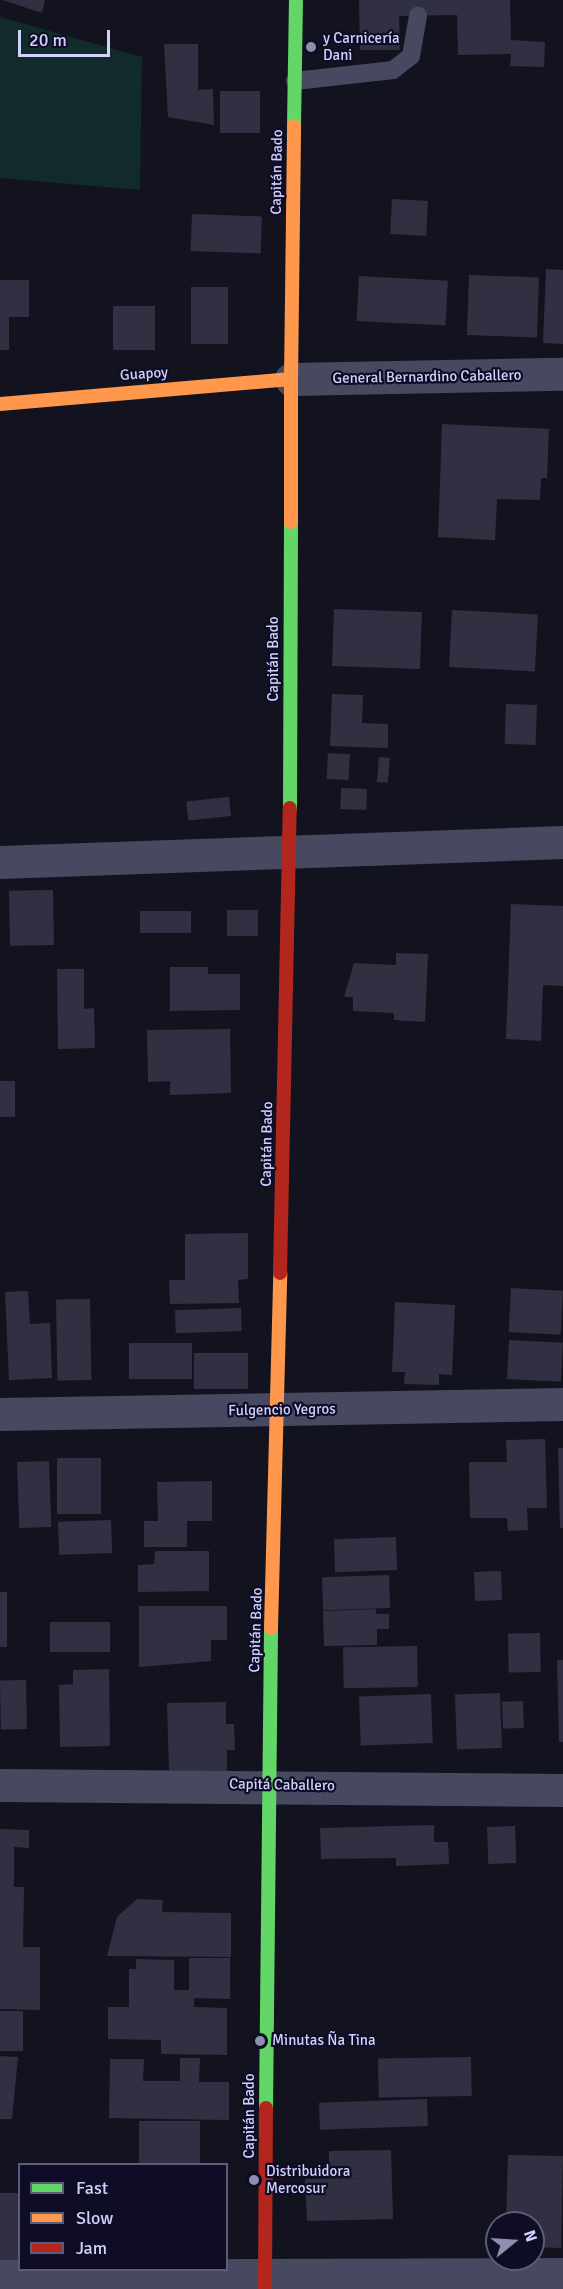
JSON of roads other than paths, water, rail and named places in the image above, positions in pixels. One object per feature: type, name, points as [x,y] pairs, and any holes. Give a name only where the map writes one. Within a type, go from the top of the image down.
[{"type":"main road","name":"Capitán Bado","points":[[265,2283],[267,1784],[279,1410],[290,851],[291,379],[296,0]]},
{"type":"main road","name":"Guapoy","points":[[0,405],[291,379]]},
{"type":"street","name":"General Bernardino Caballero","points":[[291,379],[563,374]]},
{"type":"street","points":[[0,862],[563,842]]},
{"type":"street","name":"Fulgencio Yegros","points":[[0,1414],[563,1404]]},
{"type":"street","name":"Capitá Caballero","points":[[0,1785],[267,1784],[563,1790]]},
{"type":"street","points":[[0,2276],[265,2283],[563,2274]]},
{"type":"lane","points":[[295,81],[393,70],[411,56],[418,16]]},
{"type":"place","name":"y Carnicería Dani","points":[[311,47]]},
{"type":"place","name":"Minutas Ña Tina","points":[[260,2041]]},
{"type":"place","name":"Distribuidora Mercosur","points":[[254,2180]]}]
